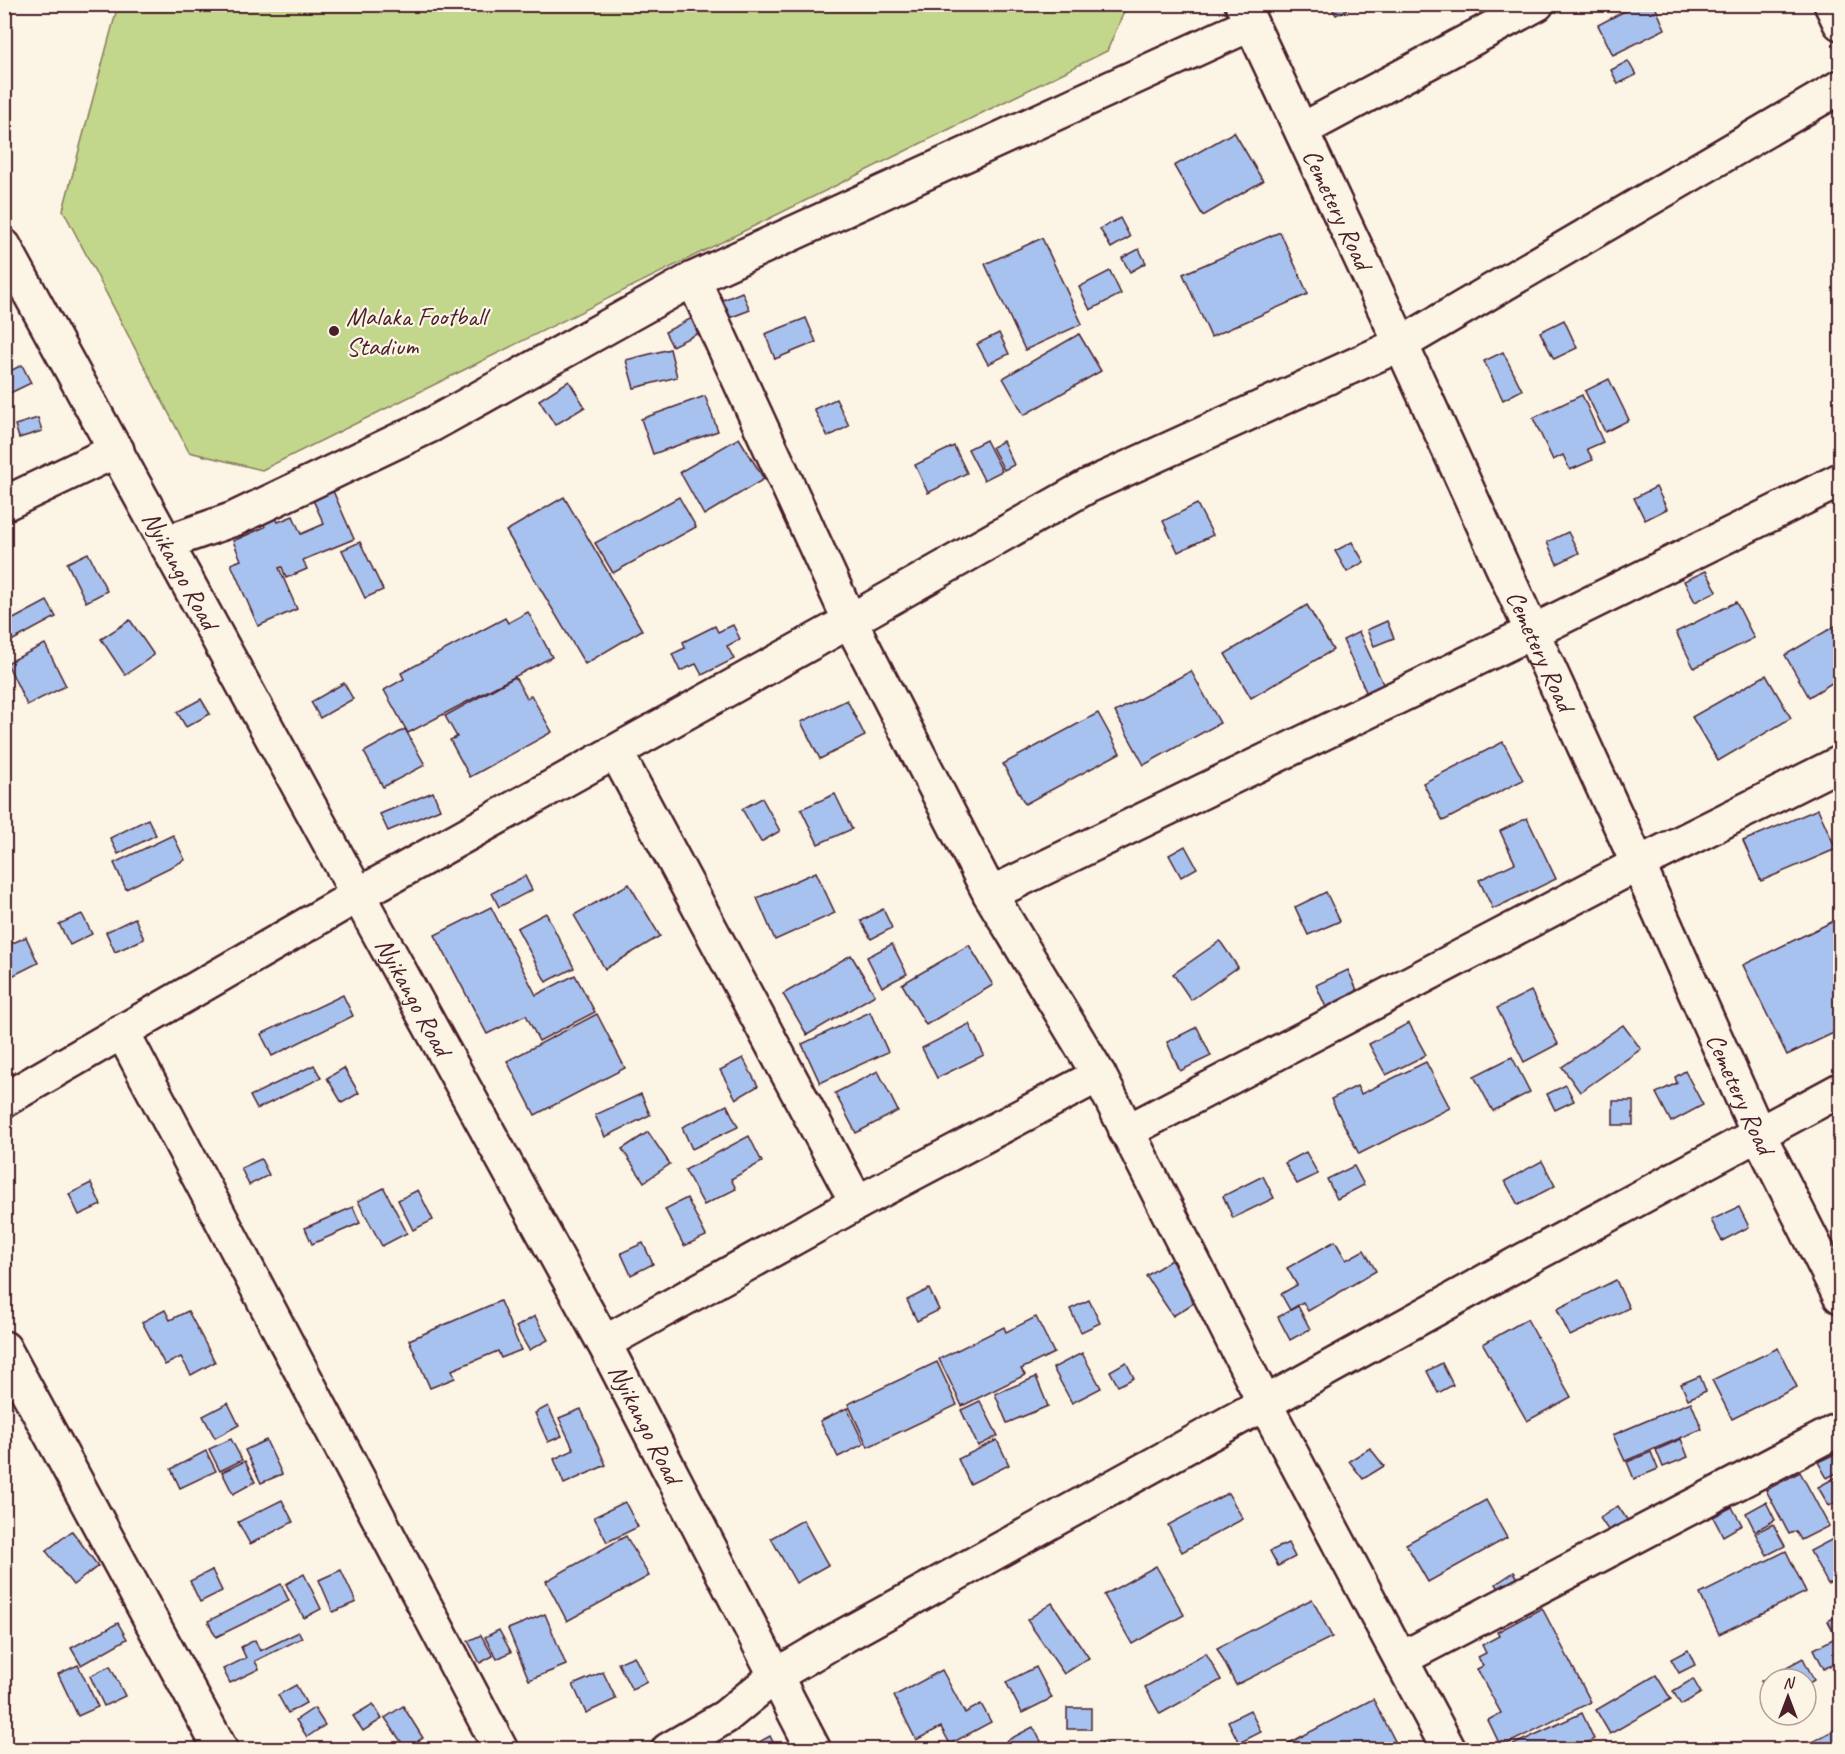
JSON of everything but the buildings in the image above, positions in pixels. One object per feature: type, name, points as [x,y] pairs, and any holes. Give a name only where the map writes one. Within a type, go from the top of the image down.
[{"type":"street","points":[[1302,130],[1537,4]]},
{"type":"street","points":[[1831,4],[1840,23]]},
{"type":"street","points":[[165,543],[234,519],[433,424],[693,279],[1247,14]]},
{"type":"street","name":"Cemetery Road","points":[[1247,14],[1401,344],[1758,1133],[1840,1296]]},
{"type":"street","points":[[4,1100],[357,895],[1088,486],[1401,344],[1840,87]]},
{"type":"street","name":"Nyikango Road","points":[[4,246],[604,1343],[814,1749]]},
{"type":"street","points":[[693,279],[850,621],[990,894],[1099,1075],[1265,1404],[1449,1749]]},
{"type":"street","points":[[4,504],[117,450]]},
{"type":"street","points":[[990,894],[1840,480]]},
{"type":"street","points":[[616,752],[858,1203]]},
{"type":"street","points":[[1126,1132],[1638,864],[1840,763]]},
{"type":"street","points":[[122,1031],[501,1749]]},
{"type":"street","points":[[604,1343],[858,1203],[1099,1075]]},
{"type":"street","points":[[668,1749],[725,1717],[776,1676],[831,1643],[1515,1265],[1840,1090]]},
{"type":"street","points":[[4,1348],[221,1749]]},
{"type":"street","points":[[1401,1659],[1840,1429]]},
{"type":"green space","name":"Malaka Football Stadium","points":[[118,4],[1127,5],[1107,51],[262,470],[189,452],[63,210]]},
{"type":"place","name":"Malaka Football Stadium","points":[[334,331]]}]
